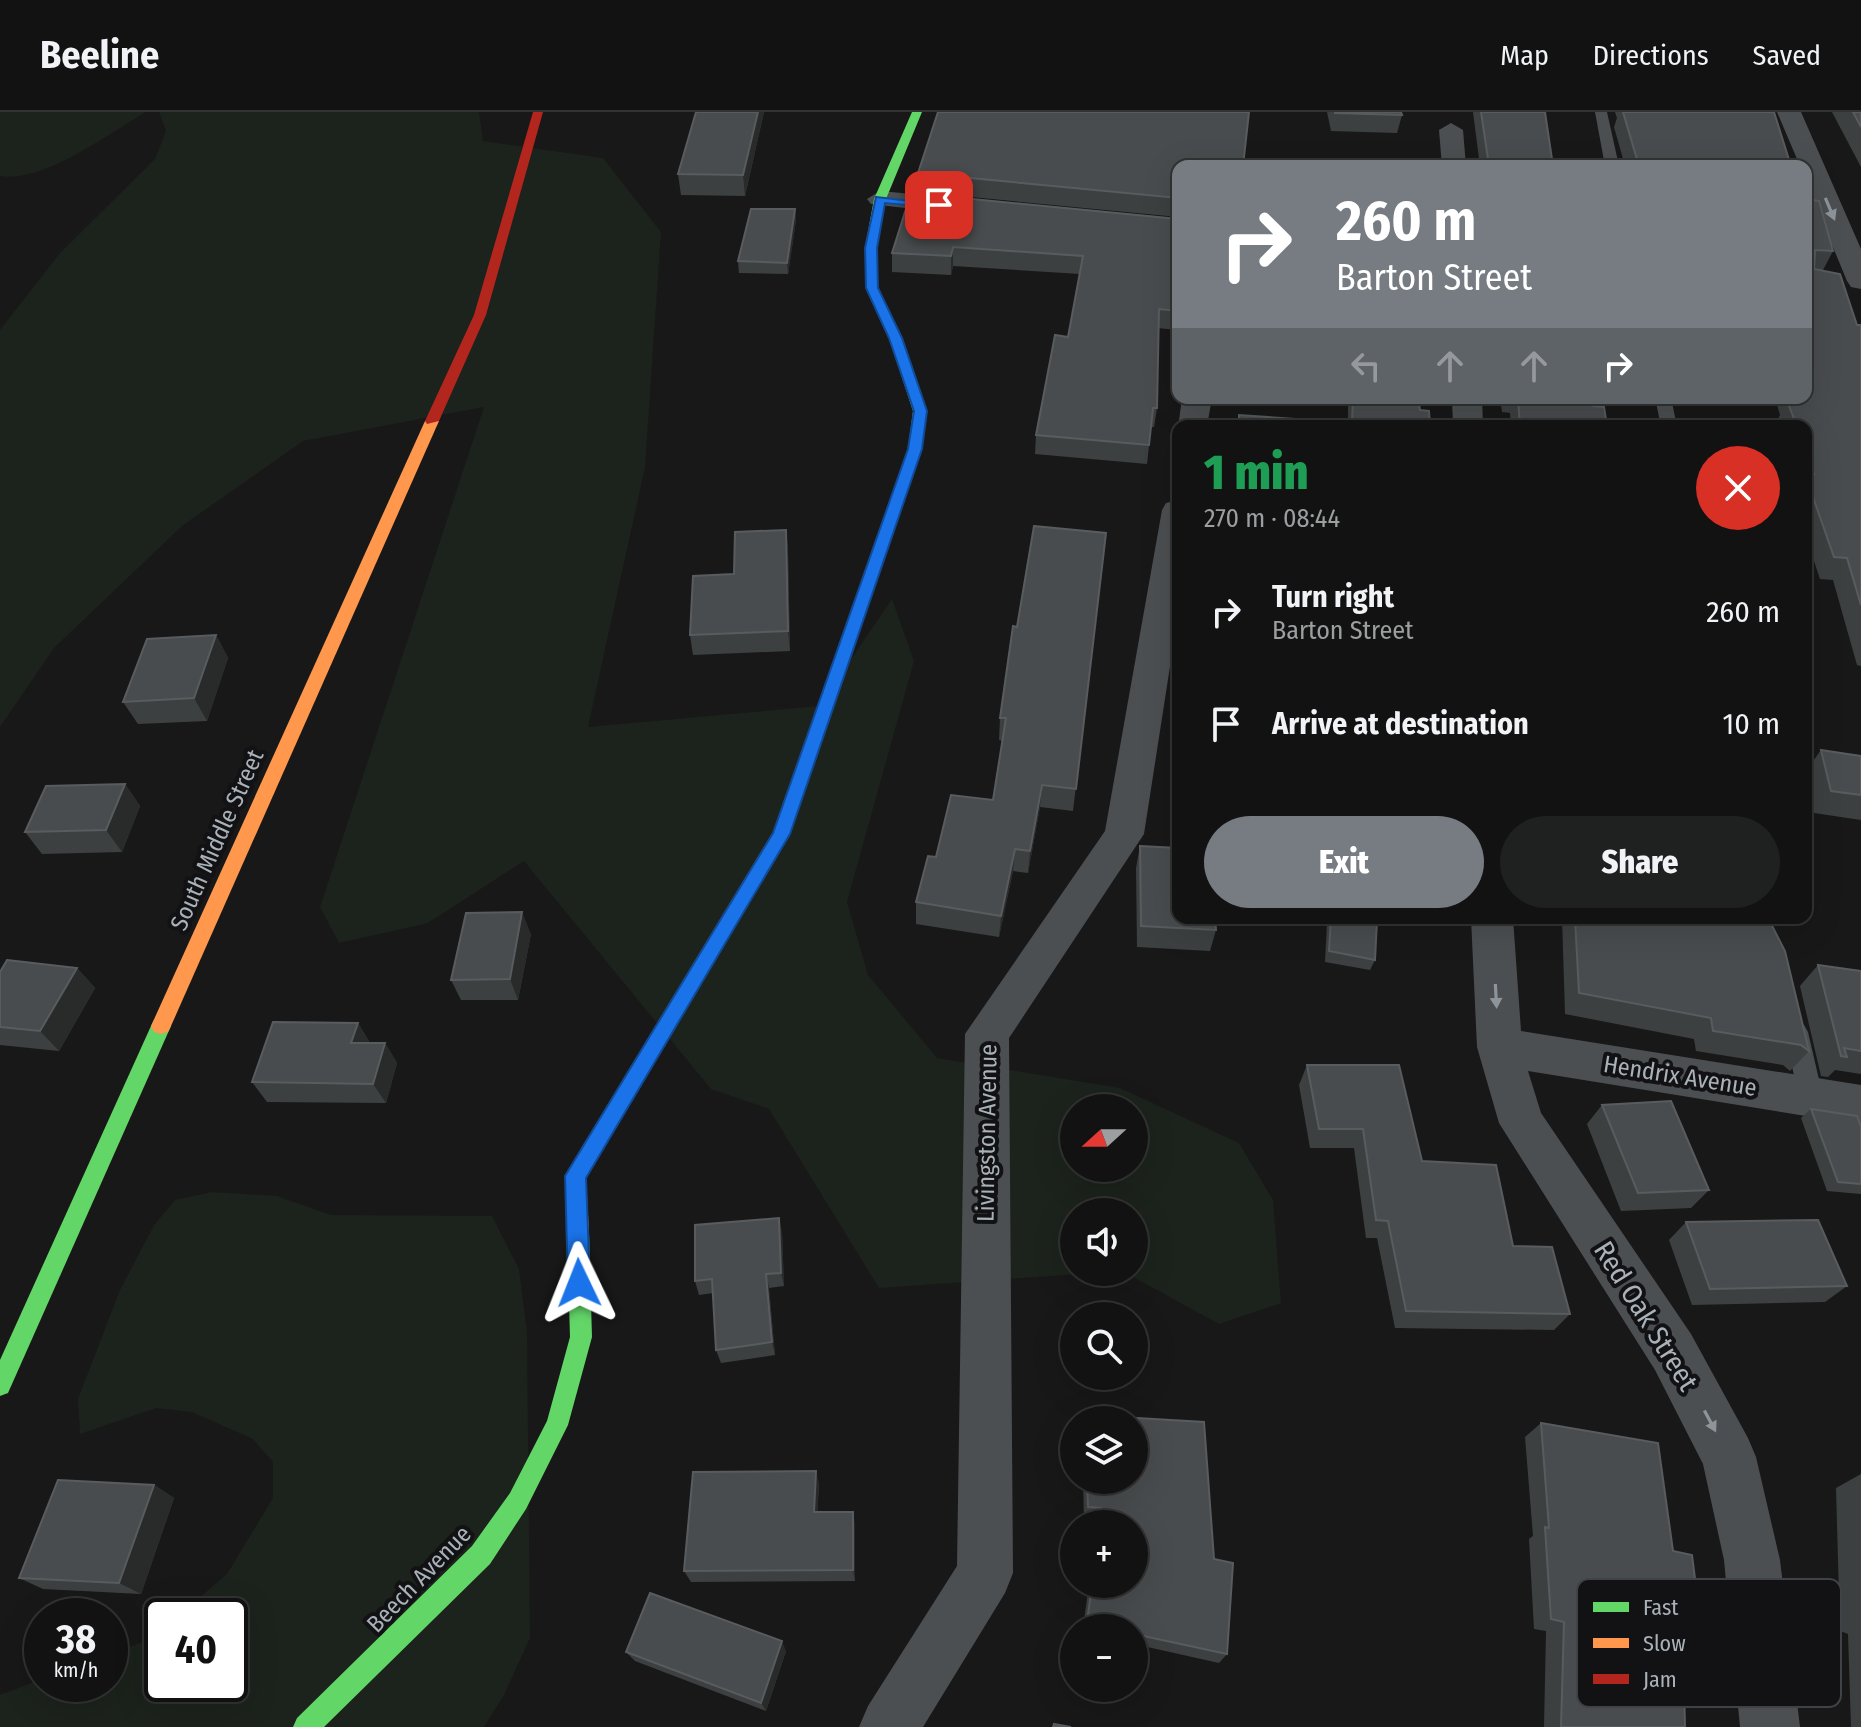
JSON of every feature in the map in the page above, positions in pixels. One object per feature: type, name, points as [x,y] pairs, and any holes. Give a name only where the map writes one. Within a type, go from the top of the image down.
[{"type":"street","name":"South Middle Street","points":[[0,1385],[480,315],[538,112]]},
{"type":"street","name":"Beech Avenue","points":[[306,1727],[481,1555],[518,1501],[557,1425],[581,1337],[576,1176],[781,834],[915,449],[920,411],[895,338],[872,288],[871,248],[880,199],[917,112]]},
{"type":"street","points":[[1789,112],[1806,160]]},
{"type":"street","points":[[1451,130],[1454,160]]},
{"type":"street","points":[[1812,175],[1852,285]]},
{"type":"street","points":[[880,199],[990,209]]},
{"type":"street","name":"Livingston Avenue","points":[[889,1727],[985,1573],[987,1034],[1124,834],[1172,546]]},
{"type":"street","name":"Red Oak Street","points":[[1492,924],[1499,1047],[1509,1093],[1522,1123],[1673,1352],[1729,1457],[1754,1579]]},
{"type":"street","name":"Hendrix Avenue","points":[[1499,1047],[1861,1105]]},
{"type":"street","name":"Red Oak Street","points":[[1768,1707],[1770,1727]]},
{"type":"lane","points":[[1601,112],[1611,160]]},
{"type":"lane","points":[[1790,1008],[1811,1097]]},
{"type":"shaded area","points":[[0,112],[146,112],[56,165],[17,176],[0,176]]},
{"type":"shaded area","points":[[159,112],[479,112],[483,141],[603,158],[661,232],[645,467],[588,727],[819,706],[892,599],[914,661],[847,902],[868,975],[937,1058],[1120,1088],[1133,1094],[1060,1094],[1060,1182],[1148,1182],[1148,1101],[1239,1143],[1273,1200],[1281,1303],[1219,1324],[1148,1285],[1148,1198],[1060,1198],[1060,1275],[879,1288],[769,1109],[711,1089],[524,861],[428,923],[339,943],[320,907],[484,407],[303,441],[182,526],[54,648],[0,727],[0,330],[60,253],[155,159],[166,131]]},
{"type":"shaded area","points":[[212,1192],[277,1196],[331,1215],[492,1216],[519,1269],[527,1333],[530,1638],[504,1695],[484,1727],[0,1727],[0,1695],[24,1686],[24,1702],[128,1702],[128,1647],[144,1641],[144,1702],[248,1702],[248,1598],[199,1598],[227,1574],[273,1498],[273,1462],[253,1439],[192,1412],[156,1408],[80,1434],[78,1399],[120,1290],[154,1225],[175,1200]]},
{"type":"building","points":[[696,112],[758,112],[743,175],[678,174]]},
{"type":"building","points":[[938,112],[1249,112],[1244,160],[1172,160],[1172,197],[918,173]]},
{"type":"building","points":[[1401,112],[1402,115],[1335,113]]},
{"type":"building","points":[[1481,112],[1545,112],[1552,160],[1488,160]]},
{"type":"building","points":[[1623,112],[1774,112],[1789,160],[1637,160]]},
{"type":"building","points":[[1853,112],[1861,112],[1861,127]]},
{"type":"building","points":[[911,193],[1172,218],[1172,310],[1159,309],[1157,408],[1153,408],[1149,445],[1036,435],[1055,335],[1068,337],[1083,256],[953,247],[951,256],[892,253]]},
{"type":"building","points":[[1812,200],[1819,201],[1833,251],[1815,250],[1814,269],[1840,274],[1857,325],[1861,325],[1861,605],[1847,558],[1834,557],[1812,494],[1812,420],[1795,420],[1788,404],[1812,404]]},
{"type":"building","points":[[751,209],[795,209],[787,263],[738,261]]},
{"type":"building","points":[[1353,404],[1419,404],[1420,410],[1429,411],[1430,420],[1352,420]]},
{"type":"building","points":[[1518,404],[1592,404],[1604,407],[1606,420],[1520,420]]},
{"type":"building","points":[[1239,415],[1310,420],[1239,420]]},
{"type":"building","points":[[1034,526],[1106,533],[1076,789],[1042,785],[1030,851],[1015,849],[1001,916],[916,902],[928,856],[936,857],[951,795],[993,800],[1006,718],[1000,718],[1013,626],[1017,627]]},
{"type":"building","points":[[786,530],[788,631],[690,635],[693,576],[734,574],[735,532]]},
{"type":"building","points":[[216,635],[194,698],[123,702],[147,639]]},
{"type":"building","points":[[1821,750],[1861,756],[1861,795],[1831,791]]},
{"type":"building","points":[[125,784],[106,830],[25,832],[46,786]]},
{"type":"building","points":[[1140,846],[1172,848],[1172,924],[1216,924],[1216,930],[1141,926]]},
{"type":"building","points":[[522,912],[510,979],[451,980],[466,913]]},
{"type":"building","points":[[1331,924],[1377,924],[1375,960],[1329,951]]},
{"type":"building","points":[[1575,924],[1771,924],[1785,951],[1809,1051],[1801,1045],[1713,1031],[1711,1018],[1579,993]]},
{"type":"building","points":[[7,960],[77,968],[40,1031],[0,1027],[0,972]]},
{"type":"building","points":[[1818,965],[1861,971],[1861,1051],[1844,1048],[1847,1057],[1841,1056]]},
{"type":"building","points":[[273,1022],[358,1023],[351,1043],[385,1043],[373,1084],[252,1082]]},
{"type":"building","points":[[1307,1065],[1399,1065],[1422,1161],[1496,1165],[1513,1246],[1552,1247],[1570,1314],[1406,1311],[1388,1221],[1376,1220],[1363,1129],[1319,1129]]},
{"type":"building","points":[[1671,1101],[1709,1190],[1638,1193],[1602,1105]]},
{"type":"building","points":[[1811,1109],[1857,1116],[1861,1127],[1861,1184],[1838,1182]]},
{"type":"building","points":[[779,1218],[781,1273],[766,1274],[772,1342],[716,1350],[712,1279],[695,1281],[695,1225]]},
{"type":"building","points":[[1818,1220],[1847,1286],[1710,1289],[1686,1222]]},
{"type":"building","points":[[1148,1419],[1204,1422],[1214,1559],[1233,1563],[1227,1654],[1148,1637],[1148,1614],[1088,1614],[1090,1598],[1148,1598],[1148,1510],[1088,1507],[1088,1494],[1148,1494]]},
{"type":"building","points":[[1541,1423],[1658,1443],[1673,1551],[1692,1555],[1695,1579],[1577,1579],[1577,1707],[1685,1707],[1685,1727],[1561,1727],[1564,1622],[1551,1619],[1545,1527],[1549,1528]]},
{"type":"building","points":[[816,1471],[814,1512],[853,1512],[853,1570],[684,1571],[693,1472]]},
{"type":"building","points":[[58,1480],[154,1485],[119,1583],[19,1578]]},
{"type":"building","points":[[650,1593],[782,1641],[761,1703],[626,1652]]},
{"type":"traffic: fast","points":[[770,852],[781,834],[915,449],[920,411],[895,338],[872,288],[871,248],[880,199],[917,112]]},
{"type":"traffic: fast","points":[[0,1385],[161,1026]]},
{"type":"traffic: fast","points":[[306,1727],[481,1555],[518,1501],[557,1425],[581,1337],[578,1232]]},
{"type":"traffic: slow","points":[[161,1026],[432,421]]},
{"type":"traffic: slow","points":[[578,1232],[576,1176],[770,852]]},
{"type":"traffic: jam","points":[[432,421],[480,315],[538,112]]},
{"type":"route","points":[[579,1283],[576,1176],[781,834],[915,449],[920,411],[910,376],[872,288],[871,248],[880,199],[939,205]]}]
